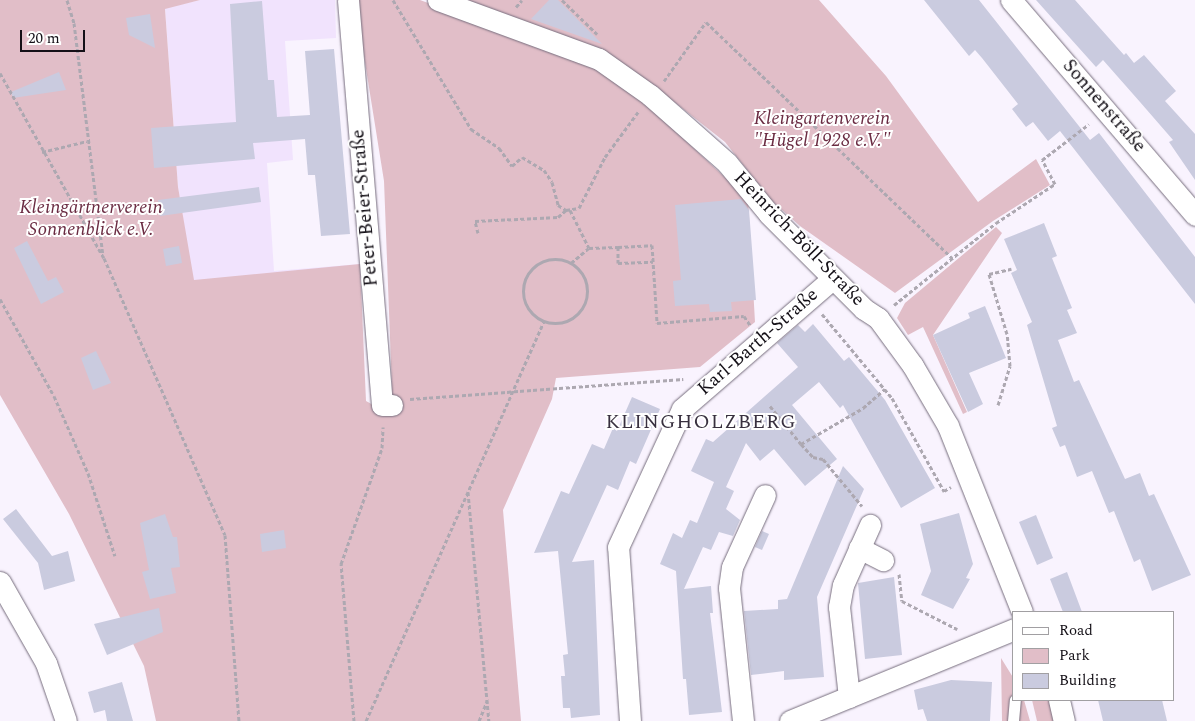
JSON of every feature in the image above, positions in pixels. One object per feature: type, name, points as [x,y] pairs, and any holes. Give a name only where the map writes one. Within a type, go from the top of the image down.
[{"type":"street","name":"Peter-Beier-Straße","points":[[348,0],[387,405]]},
{"type":"street","name":"Heinrich-Böll-Straße","points":[[438,0],[599,59],[653,88],[727,163],[769,214],[832,278],[878,318],[918,374],[948,426],[970,477],[1022,611]]},
{"type":"street","name":"Sonnenstraße","points":[[1011,0],[1195,214]]},
{"type":"street","name":"Karl-Barth-Straße","points":[[630,721],[618,547],[682,409],[832,278]]},
{"type":"street","points":[[743,721],[729,588],[732,567],[765,495]]},
{"type":"street","points":[[849,697],[839,607],[843,586],[870,525]]},
{"type":"street","points":[[859,548],[883,560]]},
{"type":"street","points":[[0,582],[43,656],[66,721]]},
{"type":"street","points":[[790,721],[1012,630]]},
{"type":"street","points":[[1059,701],[1064,721]]},
{"type":"lane","points":[[1013,721],[1015,701]]},
{"type":"path","points":[[67,0],[74,23],[87,141],[104,258]]},
{"type":"path","points":[[393,0],[471,129],[499,148],[512,166],[522,158],[544,170],[552,182],[558,204],[568,210],[589,248]]},
{"type":"path","points":[[562,0],[600,38]]},
{"type":"path","points":[[478,232],[475,221],[558,217],[568,210],[579,208],[605,157],[653,88],[665,80],[706,22],[952,258]]},
{"type":"path","points":[[0,73],[42,152],[104,258],[225,535],[239,721]]},
{"type":"path","points":[[878,318],[952,258],[1055,184],[1042,160],[1084,128]]},
{"type":"path","points":[[42,152],[87,141]]},
{"type":"path","points":[[570,263],[589,248],[652,245],[657,323],[744,316],[759,340]]},
{"type":"path","points":[[618,247],[618,264],[653,262]]},
{"type":"path","points":[[560,259],[570,263],[585,280],[585,301],[581,310],[564,322],[544,322],[526,305],[524,280],[544,262],[560,259]]},
{"type":"path","points":[[998,405],[1010,366],[1008,334],[989,274],[1011,268]]},
{"type":"path","points":[[809,298],[885,389],[944,491],[970,477]]},
{"type":"path","points":[[0,299],[54,396],[88,473],[115,556]]},
{"type":"path","points":[[366,721],[544,322]]},
{"type":"path","points":[[354,721],[341,564],[382,448],[387,405],[406,399],[719,376]]},
{"type":"path","points":[[801,444],[863,408],[885,389]]},
{"type":"path","points":[[770,406],[812,457],[823,459],[878,524],[876,528],[870,525]]},
{"type":"path","points":[[468,491],[489,721]]},
{"type":"path","points":[[883,560],[881,564],[898,572],[902,601],[985,640]]},
{"type":"path","points":[[479,721],[487,700]]},
{"type":"shaded area","points":[[200,0],[335,0],[336,38],[285,41],[293,160],[267,163],[274,271],[360,264],[224,479],[178,187],[165,8]]},
{"type":"green space","name":"Kleingärtnerverein Sonnenblick e.V.","points":[[0,0],[200,0],[165,9],[178,187],[194,280],[360,264],[366,401],[393,416],[384,181],[355,0],[420,0],[587,62],[623,82],[748,199],[755,322],[700,367],[556,378],[552,399],[503,510],[521,721],[156,721],[144,666],[69,514],[0,395]]},
{"type":"green space","name":"Kleingartenverein \"Hügel 1928 e.V.\"","points":[[466,0],[819,0],[886,76],[978,202],[1036,159],[1050,185],[993,221],[895,293],[800,226],[771,200],[725,142],[659,90]]},
{"type":"green space","points":[[996,227],[1002,233],[933,335],[967,412],[963,414],[923,327],[908,335],[897,318],[905,303]]},
{"type":"green space","points":[[1001,658],[1012,676],[1012,701],[1024,701],[1030,721],[1002,721]]},
{"type":"green space","points":[[1032,701],[1049,701],[1054,721],[1037,721]]},
{"type":"building","points":[[549,0],[558,0],[602,44],[531,19]]},
{"type":"building","points":[[924,0],[979,0],[1090,140],[1099,133],[1195,257],[1195,304],[1060,131],[1048,141],[1033,122],[1026,127],[1012,109],[1018,104],[982,58],[975,50],[969,56]]},
{"type":"building","points":[[1036,0],[1075,0],[1124,55],[1126,53],[1134,63],[1144,55],[1176,91],[1165,101],[1195,134],[1195,180],[1169,142],[1173,140],[1103,60],[1096,67]]},
{"type":"building","points":[[262,1],[268,80],[274,80],[277,117],[310,115],[305,51],[334,49],[350,234],[321,236],[315,175],[308,175],[305,139],[253,143],[255,159],[154,168],[151,128],[236,122],[230,4]]},
{"type":"building","points":[[150,14],[155,48],[129,35],[126,18]]},
{"type":"building","points":[[59,72],[66,90],[13,98],[11,92]]},
{"type":"building","points":[[259,187],[261,202],[160,216],[158,200]]},
{"type":"building","points":[[741,199],[749,210],[756,300],[731,302],[732,311],[710,312],[709,304],[675,306],[673,281],[681,280],[675,205]]},
{"type":"building","points":[[1044,223],[1057,256],[1052,258],[1072,308],[1067,310],[1077,333],[1058,340],[1074,382],[1079,380],[1125,479],[1140,473],[1149,496],[1154,494],[1191,575],[1152,591],[1140,559],[1134,562],[1114,511],[1109,513],[1092,471],[1077,477],[1065,445],[1060,447],[1052,428],[1057,426],[1027,325],[1032,322],[1011,273],[1017,270],[1004,239]]},
{"type":"building","points":[[27,241],[48,281],[56,277],[64,292],[41,304],[14,248]]},
{"type":"building","points":[[179,246],[182,263],[166,266],[163,249]]},
{"type":"building","points":[[985,306],[1006,358],[969,373],[983,404],[968,412],[933,335],[970,318],[968,313]]},
{"type":"building","points":[[813,324],[844,361],[849,357],[885,400],[935,488],[901,508],[843,405],[840,408],[819,382],[792,405],[837,459],[805,486],[774,449],[760,461],[746,443],[726,487],[734,491],[726,509],[740,520],[733,536],[719,532],[711,550],[703,547],[684,589],[711,586],[713,613],[710,613],[722,712],[689,715],[686,679],[683,679],[676,571],[660,564],[673,533],[682,538],[690,520],[697,523],[714,482],[691,471],[706,439],[713,442],[798,367],[777,343],[798,325],[805,332]]},
{"type":"building","points":[[96,351],[111,383],[93,390],[81,358]]},
{"type":"building","points":[[632,397],[660,409],[636,464],[630,461],[618,490],[607,485],[572,562],[594,560],[600,715],[571,718],[570,708],[563,708],[561,676],[565,676],[563,655],[568,654],[558,551],[534,553],[561,491],[569,494],[592,444],[604,449],[613,428],[617,431]]},
{"type":"building","points":[[843,466],[864,489],[817,597],[824,677],[784,680],[784,671],[751,675],[744,611],[778,609],[778,600],[787,599]]},
{"type":"building","points":[[16,509],[52,556],[68,551],[75,581],[44,590],[38,563],[3,519]]},
{"type":"building","points":[[959,513],[973,564],[966,578],[970,579],[953,609],[921,595],[931,571],[920,524]]},
{"type":"building","points":[[165,514],[173,537],[177,537],[180,567],[171,568],[176,593],[150,599],[142,572],[149,570],[140,523]]},
{"type":"building","points":[[1036,515],[1053,558],[1037,565],[1019,522]]},
{"type":"building","points":[[284,530],[286,548],[262,552],[260,534]]},
{"type":"building","points":[[762,531],[769,534],[762,550],[755,547]]},
{"type":"building","points":[[1067,572],[1082,611],[1063,611],[1050,579]]},
{"type":"building","points":[[894,577],[902,655],[865,659],[858,583]]},
{"type":"building","points":[[159,608],[163,632],[107,655],[94,624]]},
{"type":"building","points":[[951,680],[992,682],[990,721],[927,721],[923,709],[918,710],[914,690]]},
{"type":"building","points":[[122,682],[133,721],[107,721],[105,710],[94,713],[88,692]]},
{"type":"building","points":[[1098,701],[1162,701],[1167,721],[1103,721]]},
{"type":"district","name":"KLINGHOLZBERG","points":[[701,422]]}]
